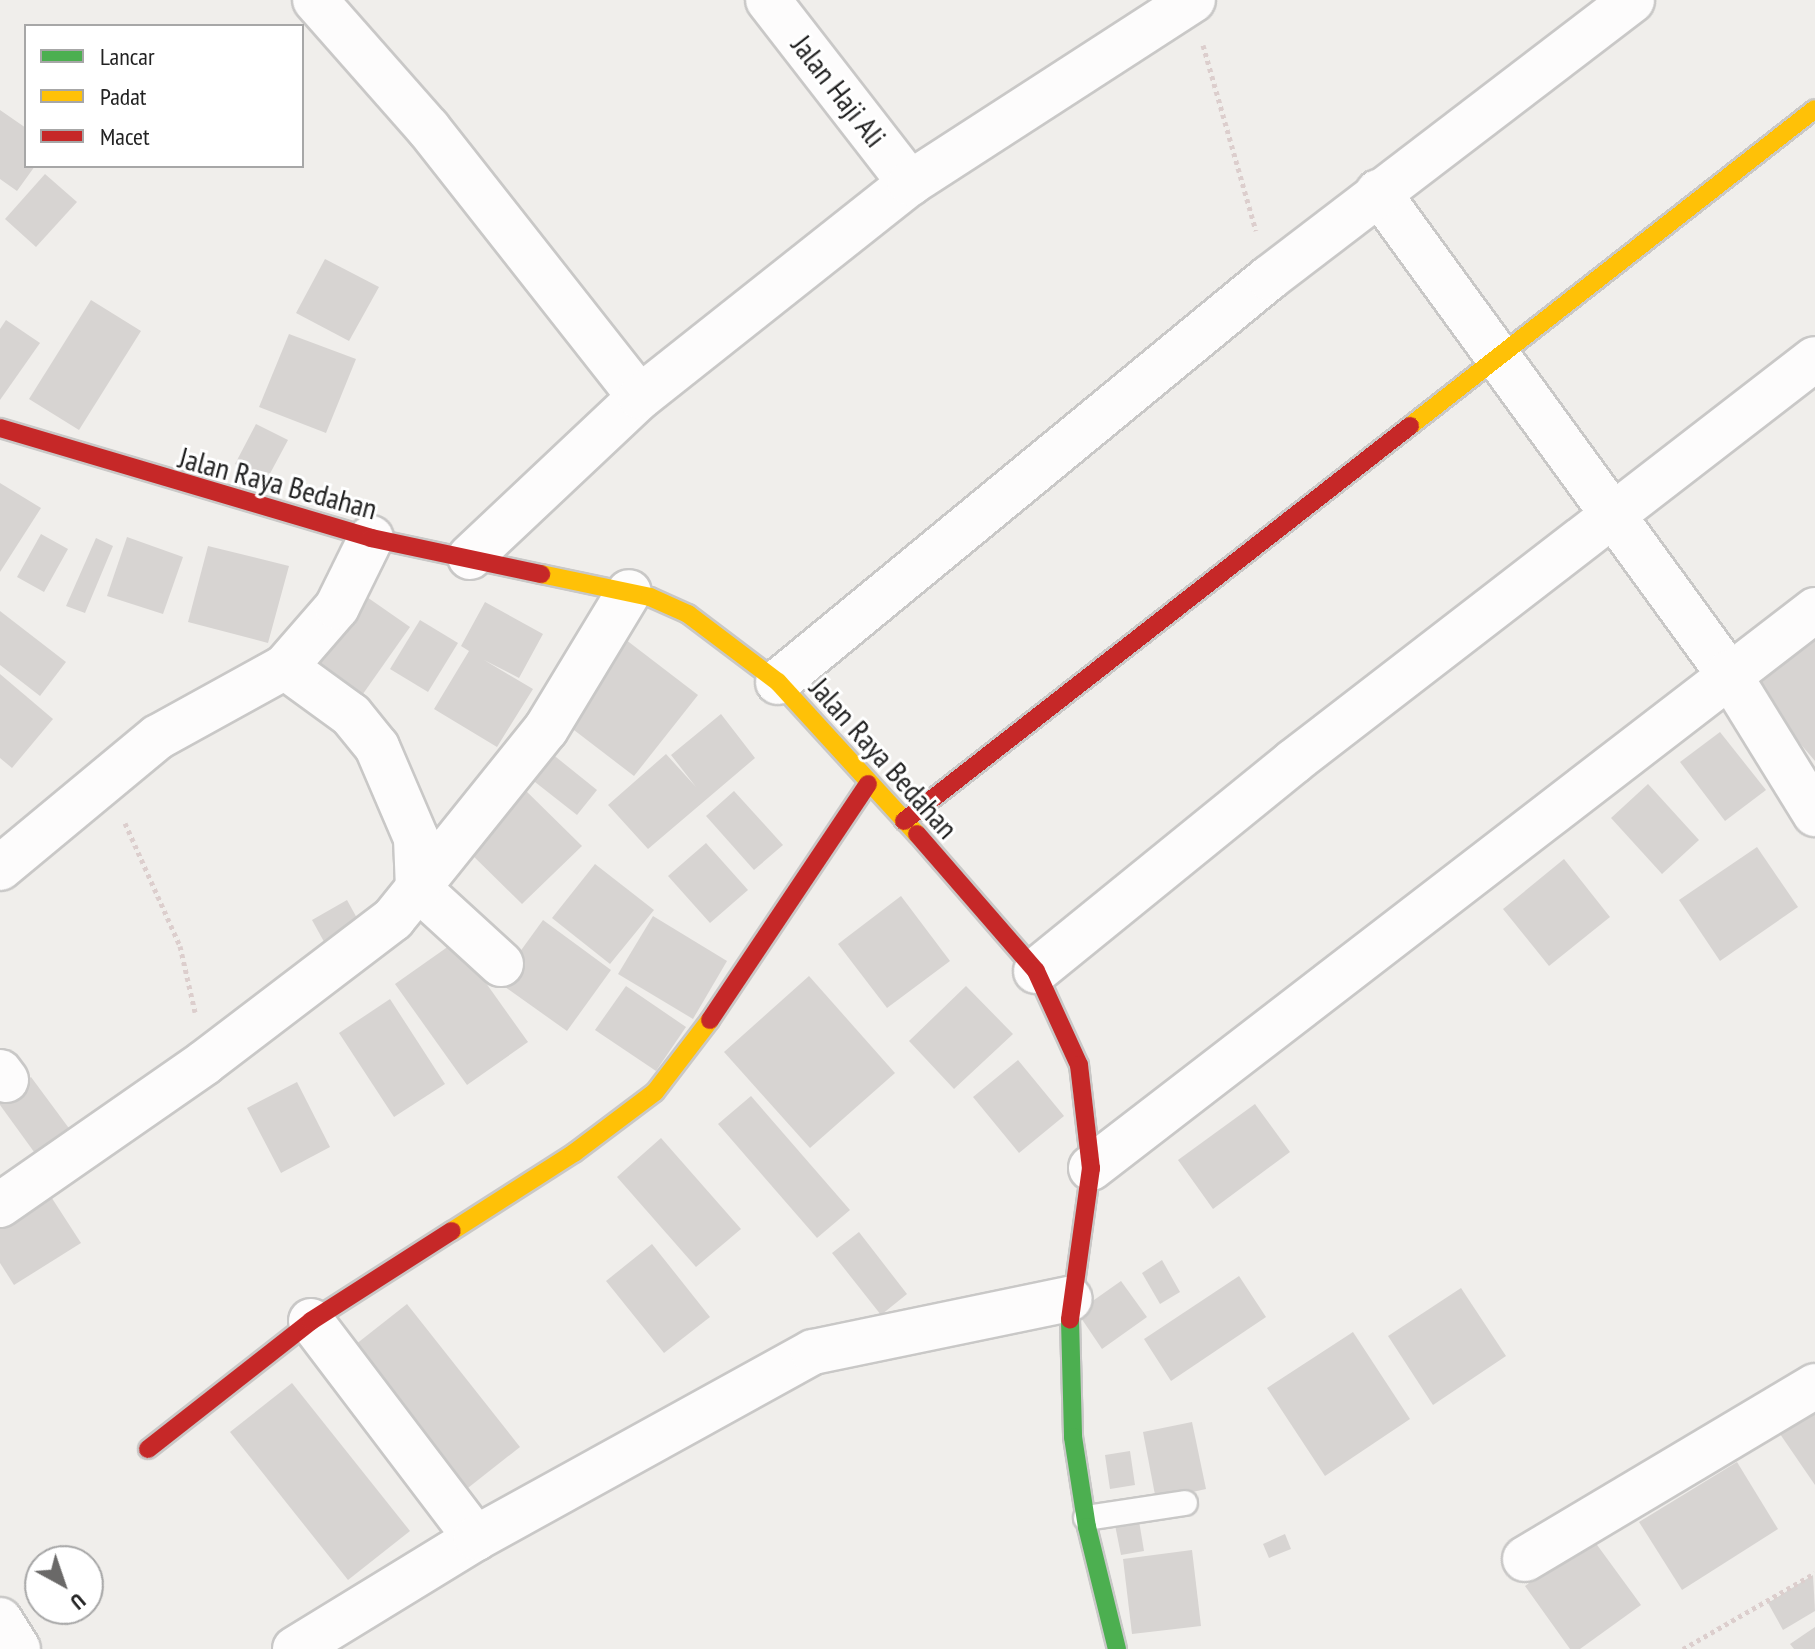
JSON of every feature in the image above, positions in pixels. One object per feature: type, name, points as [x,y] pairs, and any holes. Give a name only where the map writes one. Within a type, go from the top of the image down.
[{"type":"street","points":[[315,0],[428,128],[640,397]]},
{"type":"street","name":"Jalan Haji Ali","points":[[768,0],[910,183]]},
{"type":"street","points":[[778,682],[1269,278],[1632,0]]},
{"type":"street","points":[[470,557],[640,397],[910,183],[1192,1]]},
{"type":"street","points":[[904,821],[1494,356],[1815,109]]},
{"type":"street","points":[[1378,192],[1494,356],[1728,673],[1815,814]]},
{"type":"street","points":[[1036,971],[1611,513],[1815,359]]},
{"type":"street","name":"Jalan Raya Bedahan","points":[[0,428],[371,538],[629,592],[688,614],[778,682],[1036,971],[1079,1065],[1091,1168],[1070,1299],[1073,1437],[1086,1518],[1117,1649]]},
{"type":"street","points":[[0,868],[158,737],[285,667],[337,607],[371,538]]},
{"type":"street","points":[[0,1205],[204,1063],[393,919],[546,729],[629,592]]},
{"type":"street","points":[[1091,1168],[1728,673],[1815,610]]},
{"type":"street","points":[[285,667],[351,715],[377,747],[416,838],[418,888],[501,964]]},
{"type":"street","points":[[148,1449],[311,1321],[574,1153],[655,1092],[681,1063],[868,784]]},
{"type":"street","points":[[295,1649],[476,1538],[813,1352],[1070,1299]]},
{"type":"street","points":[[311,1321],[476,1538]]},
{"type":"street","points":[[1525,1559],[1815,1386]]},
{"type":"street","points":[[0,1620],[18,1649]]},
{"type":"lane","points":[[1086,1518],[1185,1503]]},
{"type":"path","points":[[1192,1],[1269,278]]},
{"type":"path","points":[[105,778],[180,946],[204,1063]]},
{"type":"path","points":[[1683,1649],[1815,1573]]},
{"type":"building","points":[[0,110],[24,127],[24,168],[34,168],[17,191],[0,179]]},
{"type":"building","points":[[45,174],[77,202],[36,247],[5,219]]},
{"type":"building","points":[[325,259],[379,287],[349,341],[296,313]]},
{"type":"building","points":[[91,300],[141,331],[79,430],[29,399]]},
{"type":"building","points":[[6,320],[40,343],[0,400],[0,329]]},
{"type":"building","points":[[289,334],[356,359],[326,433],[259,407]]},
{"type":"building","points":[[256,424],[288,440],[266,481],[235,464]]},
{"type":"building","points":[[0,483],[41,508],[0,572]]},
{"type":"building","points":[[41,534],[68,549],[44,592],[17,577]]},
{"type":"building","points":[[127,537],[183,557],[163,614],[107,596]]},
{"type":"building","points":[[96,538],[113,546],[85,613],[66,606]]},
{"type":"building","points":[[208,546],[289,566],[268,643],[188,622]]},
{"type":"building","points":[[364,595],[410,627],[358,701],[313,669]]},
{"type":"building","points":[[485,602],[543,634],[519,678],[484,660],[533,689],[497,747],[434,709],[469,651],[461,646]]},
{"type":"building","points":[[0,611],[66,662],[40,696],[0,665]]},
{"type":"building","points":[[420,620],[458,643],[428,692],[390,669]]},
{"type":"building","points":[[1815,630],[1815,761],[1747,681]]},
{"type":"building","points":[[621,636],[698,695],[634,776],[557,717]]},
{"type":"building","points":[[0,674],[53,719],[12,768],[0,758]]},
{"type":"building","points":[[721,714],[755,758],[648,849],[608,805],[666,754],[696,787],[671,755]]},
{"type":"building","points":[[1720,732],[1766,790],[1725,821],[1680,762]]},
{"type":"building","points":[[541,745],[597,790],[577,815],[521,771]]},
{"type":"building","points":[[519,784],[582,846],[522,904],[460,843]]},
{"type":"building","points":[[1648,784],[1699,840],[1662,874],[1611,818]]},
{"type":"building","points":[[734,791],[783,845],[754,870],[706,816]]},
{"type":"building","points":[[706,843],[748,890],[710,923],[668,876]]},
{"type":"building","points":[[1757,847],[1798,907],[1720,961],[1679,900]]},
{"type":"building","points":[[1564,859],[1610,917],[1549,966],[1503,909]]},
{"type":"building","points":[[595,864],[654,910],[610,964],[552,918]]},
{"type":"building","points":[[901,896],[950,961],[887,1008],[838,944]]},
{"type":"building","points":[[347,900],[363,929],[328,949],[312,920]]},
{"type":"building","points":[[653,916],[727,961],[693,1019],[618,974]]},
{"type":"building","points":[[543,920],[611,970],[567,1031],[498,982]]},
{"type":"building","points":[[456,941],[528,1042],[467,1085],[395,984]]},
{"type":"building","points":[[809,976],[895,1073],[810,1148],[724,1052]]},
{"type":"building","points":[[626,986],[686,1027],[656,1071],[595,1030]]},
{"type":"building","points":[[966,986],[1013,1034],[954,1089],[909,1041]]},
{"type":"building","points":[[390,999],[445,1084],[394,1117],[339,1033]]},
{"type":"building","points":[[1018,1060],[1064,1116],[1019,1153],[973,1097]]},
{"type":"building","points":[[31,1077],[71,1131],[37,1156],[0,1105],[0,1099]]},
{"type":"building","points":[[297,1082],[330,1147],[281,1173],[247,1108]]},
{"type":"building","points":[[751,1096],[850,1210],[817,1238],[718,1124]]},
{"type":"building","points":[[1255,1104],[1290,1152],[1213,1209],[1178,1160]]},
{"type":"building","points":[[661,1138],[741,1229],[696,1267],[617,1177]]},
{"type":"building","points":[[46,1189],[81,1243],[14,1285],[0,1263],[0,1218]]},
{"type":"building","points":[[859,1232],[907,1294],[881,1315],[832,1253]]},
{"type":"building","points":[[652,1244],[710,1317],[664,1353],[606,1281]]},
{"type":"building","points":[[1162,1260],[1180,1292],[1160,1304],[1142,1273]]},
{"type":"building","points":[[1239,1276],[1266,1317],[1171,1381],[1144,1339]]},
{"type":"building","points":[[1121,1281],[1147,1317],[1102,1349],[1077,1312]]},
{"type":"building","points":[[1461,1288],[1506,1356],[1433,1405],[1388,1336]]},
{"type":"building","points":[[407,1304],[520,1447],[459,1495],[346,1352]]},
{"type":"building","points":[[1353,1332],[1410,1419],[1325,1476],[1267,1388]]},
{"type":"building","points":[[292,1383],[410,1531],[348,1580],[230,1432]]},
{"type":"building","points":[[1815,1410],[1815,1485],[1780,1434]]},
{"type":"building","points":[[1192,1422],[1206,1489],[1156,1500],[1143,1432]]},
{"type":"building","points":[[1130,1451],[1135,1485],[1110,1489],[1105,1455]]},
{"type":"building","points":[[1737,1462],[1778,1529],[1682,1590],[1639,1522]]},
{"type":"building","points":[[1139,1521],[1144,1551],[1121,1555],[1115,1525]]},
{"type":"building","points":[[1285,1534],[1291,1549],[1269,1558],[1263,1544]]},
{"type":"building","points":[[1592,1538],[1641,1605],[1580,1649],[1570,1649],[1525,1586]]},
{"type":"building","points":[[1192,1550],[1201,1626],[1132,1634],[1123,1559]]},
{"type":"building","points":[[1813,1575],[1815,1611],[1783,1630],[1768,1603]]},
{"type":"building","points":[[1815,1627],[1815,1649],[1794,1649],[1790,1644]]},
{"type":"traffic: fast","points":[[1070,1320],[1073,1437],[1087,1527],[1117,1649]]},
{"type":"traffic: slow","points":[[1410,426],[1815,109]]},
{"type":"traffic: slow","points":[[541,574],[650,597],[688,614],[778,682],[917,834]]},
{"type":"traffic: slow","points":[[452,1231],[574,1153],[655,1092],[710,1020]]},
{"type":"traffic: jam","points":[[904,821],[1410,426]]},
{"type":"traffic: jam","points":[[0,428],[371,538],[541,574]]},
{"type":"traffic: jam","points":[[710,1020],[868,784]]},
{"type":"traffic: jam","points":[[917,834],[1036,971],[1079,1065],[1091,1168],[1070,1320]]},
{"type":"traffic: jam","points":[[148,1449],[311,1321],[452,1231]]}]
